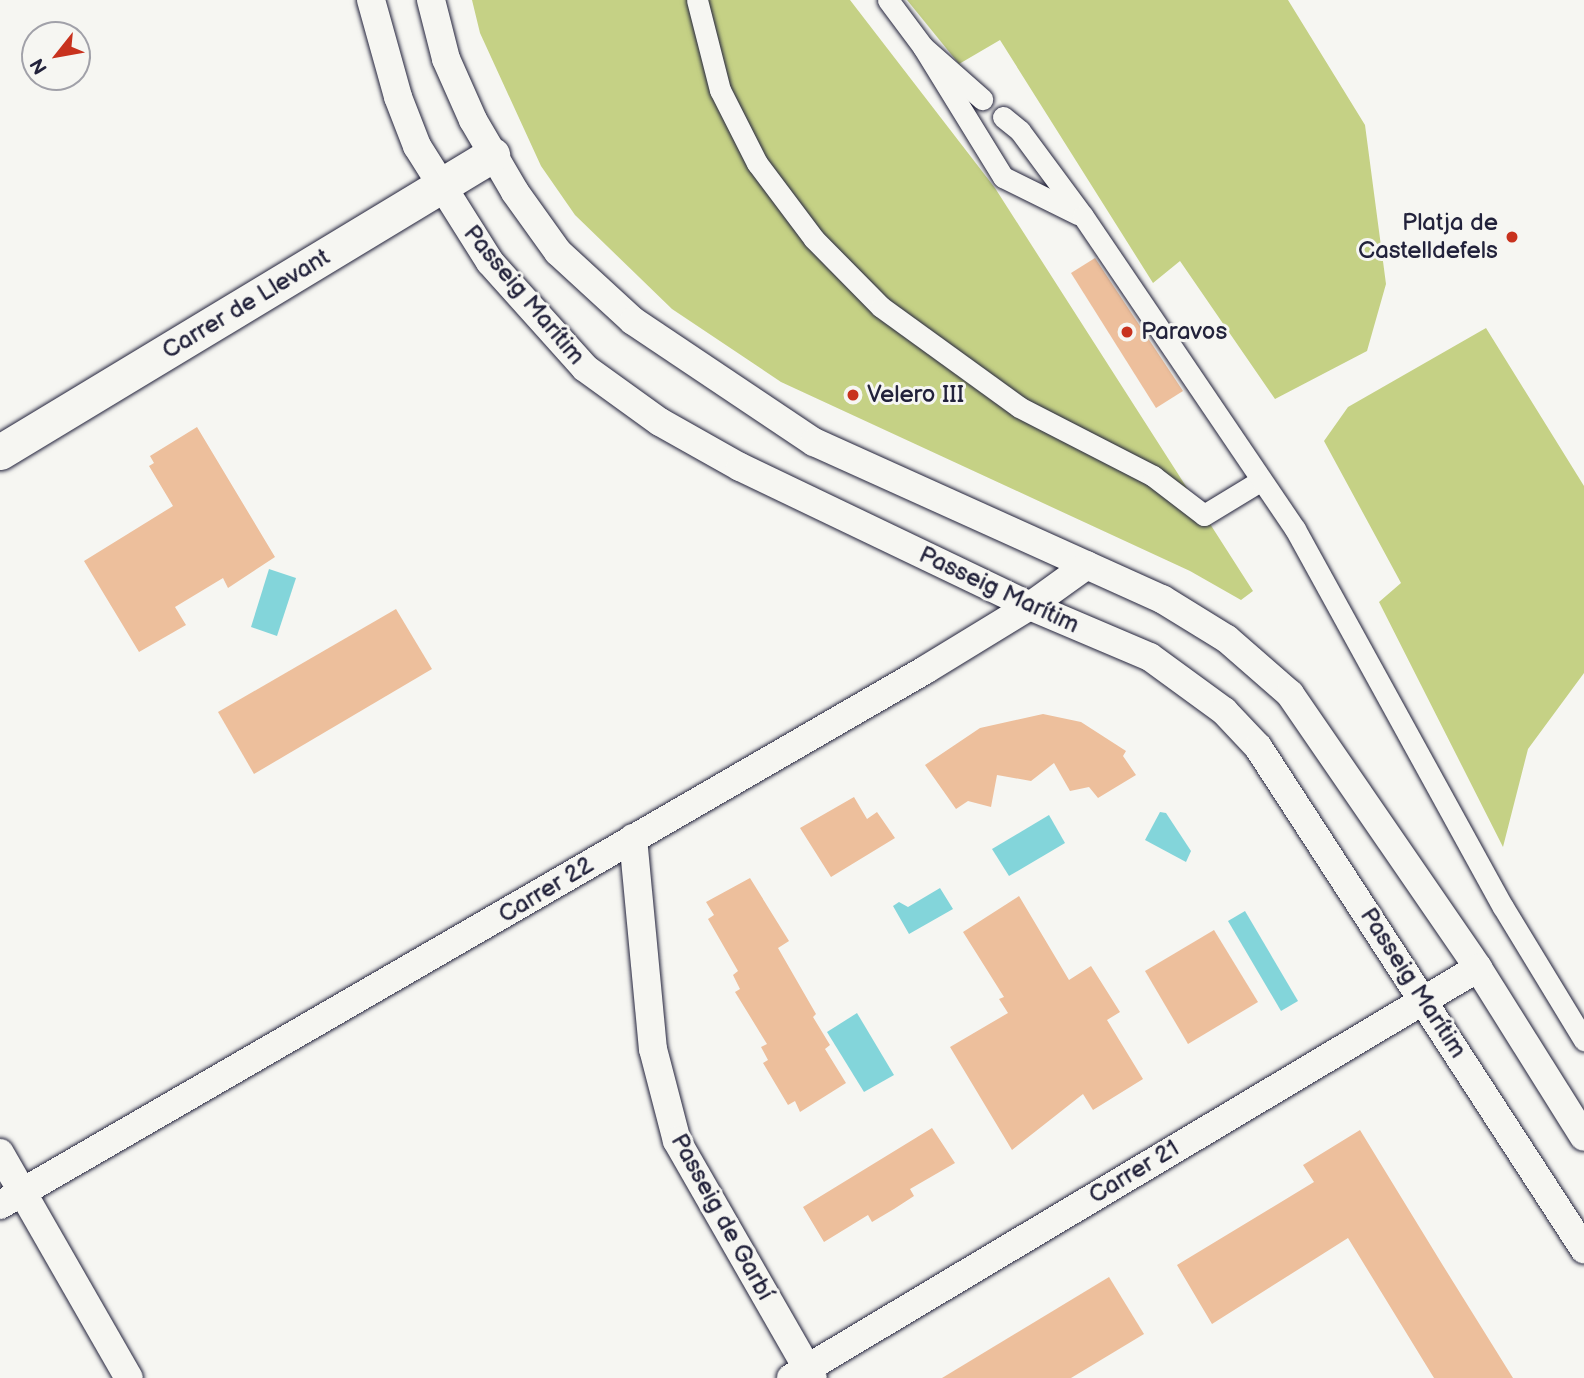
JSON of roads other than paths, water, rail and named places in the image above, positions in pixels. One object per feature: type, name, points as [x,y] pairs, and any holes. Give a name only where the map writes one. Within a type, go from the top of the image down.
[{"type":"street","name":"Passeig Marítim","points":[[371,0],[398,97],[417,146],[490,262],[585,368],[660,422],[740,467],[1030,606],[1150,657],[1224,711],[1258,747],[1424,998],[1584,1249]]},
{"type":"street","points":[[431,0],[446,59],[492,155],[558,252],[633,321],[718,381],[814,442],[1162,599],[1227,639],[1290,694],[1478,968],[1584,1137]]},
{"type":"street","points":[[697,0],[720,90],[757,163],[814,239],[881,307],[1019,407],[1153,476],[1204,515],[1260,481]]},
{"type":"street","points":[[888,0],[923,47],[1003,177],[1083,216]]},
{"type":"street","points":[[923,47],[982,99]]},
{"type":"street","points":[[1003,117],[1020,131],[1083,216],[1244,448],[1260,481],[1295,529],[1503,907],[1584,1040]]},
{"type":"street","name":"Carrer de Llevant","points":[[0,452],[492,155]]},
{"type":"street","name":"Carrer 22","points":[[12,1198],[1030,606],[1087,565]]},
{"type":"street","name":"Passeig de Garbí","points":[[633,838],[653,1049],[677,1141],[804,1375]]},
{"type":"street","name":"Carrer 21","points":[[804,1375],[1424,998],[1478,968]]},
{"type":"street","points":[[0,1153],[12,1198],[129,1378]]},
{"type":"water","points":[[269,569],[296,578],[277,636],[251,627]]},
{"type":"water","points":[[1160,812],[1166,813],[1191,851],[1186,862],[1145,840]]},
{"type":"water","points":[[1049,815],[1065,843],[1009,876],[992,849]]},
{"type":"water","points":[[940,888],[953,909],[909,934],[893,906],[899,902],[908,907]]},
{"type":"water","points":[[1245,911],[1298,1001],[1281,1011],[1228,921]]},
{"type":"water","points":[[857,1013],[894,1075],[864,1092],[827,1032]]},
{"type":"place","name":"Platja de Castelldefels","points":[[1512,237]]},
{"type":"place","name":"Paravos","points":[[1127,332]]},
{"type":"place","name":"Velero III","points":[[853,395]]}]
